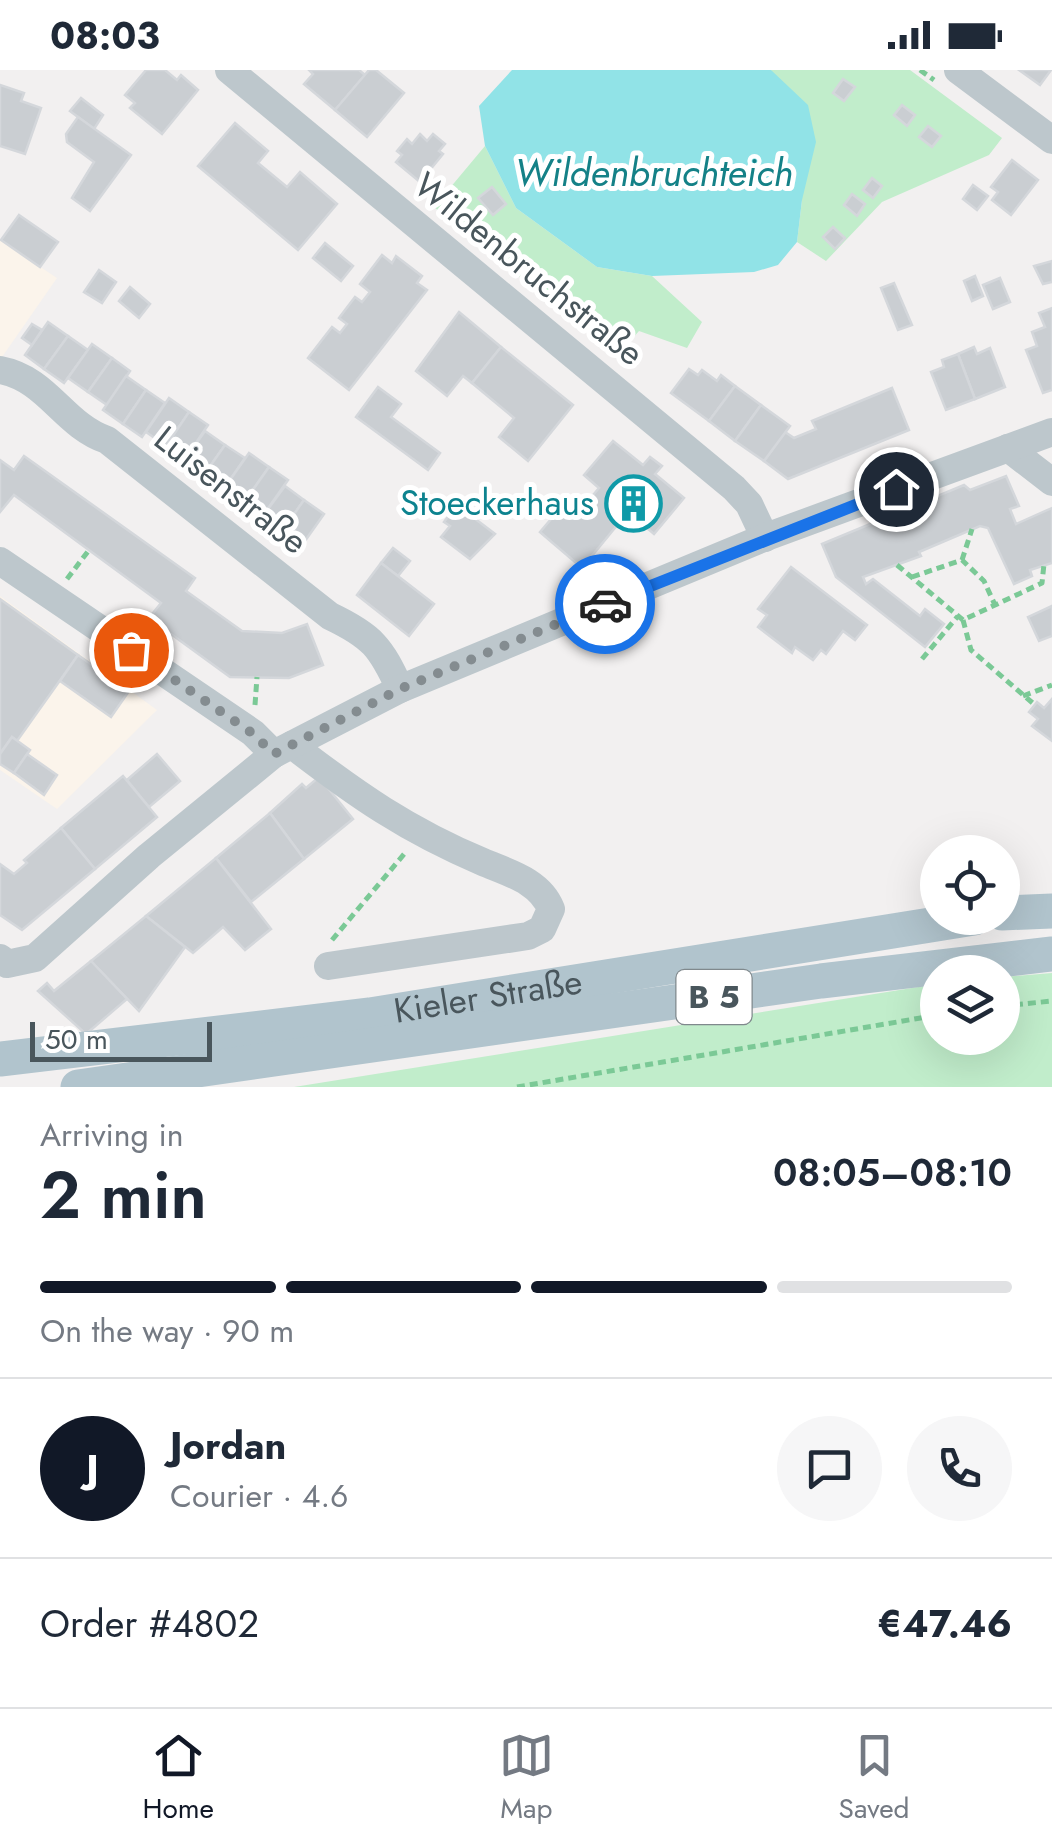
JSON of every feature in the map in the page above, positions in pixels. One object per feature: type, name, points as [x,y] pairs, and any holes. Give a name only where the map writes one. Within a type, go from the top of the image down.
[{"type":"main road","points":[[1020,912],[1052,911]]},
{"type":"main road","name":"Kieler Straße","points":[[0,1059],[370,1015],[920,927]]},
{"type":"main road","name":"Kieler Straße","points":[[78,1087],[821,981],[1052,954]]},
{"type":"street","name":"Wildenbruchstraße","points":[[229,70],[734,488],[749,504],[764,538]]},
{"type":"street","points":[[958,70],[1052,140]]},
{"type":"street","name":"Luisenstraße","points":[[0,370],[21,374],[44,390],[66,416],[89,434],[107,440],[330,616],[361,630],[383,650],[400,689]]},
{"type":"street","points":[[0,958],[7,964],[35,958],[149,856],[283,749],[400,689],[764,538],[1052,432]]},
{"type":"street","points":[[1008,448],[1052,482]]},
{"type":"street","points":[[0,561],[252,733],[419,835],[528,881],[551,909],[542,928],[528,936],[328,966]]},
{"type":"path","points":[[962,560],[972,529]]},
{"type":"path","points":[[53,598],[89,550]]},
{"type":"path","points":[[912,578],[962,560]]},
{"type":"path","points":[[962,560],[984,581],[995,605]]},
{"type":"path","points":[[922,659],[961,618],[1042,583],[1044,564]]},
{"type":"path","points":[[896,565],[961,618],[971,650],[1034,705]]},
{"type":"path","points":[[1023,696],[1052,685]]},
{"type":"path","points":[[336,930],[419,835]]},
{"type":"path","points":[[1020,1005],[1052,1002]]},
{"type":"path","points":[[517,1087],[920,1018]]},
{"type":"shaded area","points":[[0,240],[57,278],[0,360]]},
{"type":"shaded area","points":[[0,596],[157,710],[57,809],[0,770]]},
{"type":"green space","points":[[771,70],[910,70],[1002,138],[989,155],[882,202],[826,261],[797,242],[802,200]]},
{"type":"green space","points":[[485,146],[516,208],[597,267],[652,276],[702,322],[687,348],[639,331],[617,356],[434,207]]},
{"type":"green space","points":[[1052,973],[1052,1087],[294,1087],[920,987],[920,1055],[1020,1055],[1020,976]]},
{"type":"water","name":"Wildenbruchteich","points":[[512,70],[771,70],[808,105],[816,142],[797,242],[778,265],[754,272],[652,276],[597,267],[516,208],[485,146],[479,106]]},
{"type":"building","points":[[146,70],[165,70],[177,80],[181,75],[198,90],[162,134],[130,108],[135,103],[125,95]]},
{"type":"building","points":[[309,70],[359,70],[365,75],[335,110],[304,84],[313,74]]},
{"type":"building","points":[[369,70],[376,70],[404,93],[367,137],[335,110]]},
{"type":"building","points":[[1019,70],[1051,70],[1040,85]]},
{"type":"building","points":[[843,79],[855,87],[844,101],[833,93]]},
{"type":"building","points":[[0,85],[24,93],[21,101],[41,108],[25,154],[0,146]]},
{"type":"building","points":[[81,98],[103,115],[94,129],[70,111]]},
{"type":"building","points":[[902,105],[915,115],[907,126],[894,115]]},
{"type":"building","points":[[78,117],[131,155],[90,211],[72,198],[94,162],[67,142],[66,134]]},
{"type":"building","points":[[235,123],[268,151],[258,163],[287,187],[300,172],[337,204],[298,250],[198,166]]},
{"type":"building","points":[[928,126],[941,136],[932,147],[919,137]]},
{"type":"building","points":[[420,134],[427,141],[433,134],[445,144],[439,151],[443,154],[420,182],[396,162],[402,155],[397,151],[407,139],[412,144]]},
{"type":"building","points":[[1012,160],[1038,180],[1011,215],[992,200],[998,192],[991,187]]},
{"type":"building","points":[[872,178],[882,186],[873,198],[863,190]]},
{"type":"building","points":[[973,185],[988,196],[977,210],[963,199]]},
{"type":"building","points":[[492,187],[506,204],[493,215],[478,198]]},
{"type":"building","points":[[852,194],[865,204],[857,216],[844,205]]},
{"type":"building","points":[[19,215],[58,242],[40,267],[1,240]]},
{"type":"building","points":[[833,227],[845,238],[835,249],[823,237]]},
{"type":"building","points":[[325,243],[353,266],[341,281],[313,258]]},
{"type":"building","points":[[382,255],[392,263],[396,256],[422,276],[417,283],[427,290],[349,390],[308,358],[332,327],[340,333],[347,324],[339,318],[355,297],[362,302],[370,292],[360,284]]},
{"type":"building","points":[[1052,261],[1052,282],[1043,284],[1034,266]]},
{"type":"building","points":[[99,270],[116,282],[102,303],[84,292]]},
{"type":"building","points":[[975,276],[983,296],[972,301],[964,281]]},
{"type":"building","points":[[1000,278],[1010,302],[993,309],[983,285]]},
{"type":"building","points":[[894,283],[912,325],[898,330],[881,288]]},
{"type":"building","points":[[130,287],[150,304],[139,318],[119,301]]},
{"type":"building","points":[[1052,308],[1052,390],[1043,393],[1026,350],[1037,346],[1032,332],[1045,327],[1039,313]]},
{"type":"building","points":[[459,312],[501,347],[472,383],[463,376],[447,396],[416,371]]},
{"type":"building","points":[[48,322],[68,336],[44,369],[25,355]]},
{"type":"building","points":[[32,324],[42,330],[32,345],[22,338]]},
{"type":"building","points":[[68,336],[88,350],[64,383],[44,369]]},
{"type":"building","points":[[92,344],[112,358],[88,392],[68,378]]},
{"type":"building","points":[[501,347],[573,405],[528,461],[499,437],[514,418],[472,383]]},
{"type":"building","points":[[974,347],[977,354],[990,348],[1005,387],[975,399],[958,354]]},
{"type":"building","points":[[958,354],[975,399],[946,410],[931,372],[944,367],[942,360]]},
{"type":"building","points":[[112,358],[130,371],[107,405],[88,392]]},
{"type":"building","points":[[689,369],[698,375],[702,370],[717,381],[721,375],[735,386],[709,421],[671,393]]},
{"type":"building","points":[[126,376],[146,390],[123,424],[103,410]]},
{"type":"building","points":[[735,386],[761,405],[735,441],[709,421]]},
{"type":"building","points":[[378,387],[401,404],[391,417],[440,453],[428,470],[356,417]]},
{"type":"building","points":[[892,388],[909,430],[788,479],[764,461],[785,432],[794,438],[816,429],[812,421]]},
{"type":"building","points":[[146,390],[165,403],[142,437],[123,424]]},
{"type":"building","points":[[169,398],[189,412],[166,446],[146,432]]},
{"type":"building","points":[[761,405],[790,426],[764,461],[735,441]]},
{"type":"building","points":[[189,412],[208,425],[185,459],[166,446]]},
{"type":"building","points":[[205,431],[225,445],[201,479],[181,465]]},
{"type":"building","name":"Stoeckerhaus","points":[[613,441],[643,465],[650,457],[662,466],[655,474],[684,498],[654,534],[628,512],[582,568],[540,532],[569,498],[582,508],[599,488],[584,475]]},
{"type":"building","points":[[225,445],[245,458],[221,493],[201,479]]},
{"type":"building","points":[[249,453],[269,467],[245,501],[225,487]]},
{"type":"building","points":[[24,456],[195,578],[186,591],[242,631],[282,633],[307,624],[323,665],[289,678],[230,677],[149,618],[161,603],[14,495],[0,512],[0,460],[14,470]]},
{"type":"building","points":[[269,467],[288,480],[264,514],[245,501]]},
{"type":"building","points":[[1006,476],[1019,506],[1010,509],[1016,524],[1052,508],[1052,563],[1030,570],[1032,576],[1014,584],[988,528],[980,526],[919,552],[921,556],[863,577],[866,584],[873,579],[920,616],[925,609],[944,624],[925,647],[836,577],[822,544],[964,485],[970,490]]},
{"type":"building","points":[[285,486],[304,500],[280,534],[260,520]]},
{"type":"building","points":[[304,500],[324,514],[300,548],[280,534]]},
{"type":"building","points":[[457,505],[495,534],[470,559],[441,537],[450,526],[444,522]]},
{"type":"building","points":[[393,548],[410,561],[398,576],[381,563]]},
{"type":"building","points":[[381,563],[434,604],[409,636],[357,595]]},
{"type":"building","points":[[791,567],[867,625],[855,640],[843,631],[826,654],[821,650],[813,660],[795,647],[792,653],[758,627],[767,615],[758,609]]},
{"type":"building","points":[[0,599],[78,655],[17,741],[12,737],[0,754]]},
{"type":"building","points":[[1052,606],[1052,636],[1039,641],[1028,617]]},
{"type":"building","points":[[78,655],[129,691],[111,717],[60,681]]},
{"type":"building","points":[[1052,699],[1052,741],[1032,726],[1038,719],[1029,712],[1037,702],[1044,708]]},
{"type":"building","points":[[12,737],[30,750],[14,773],[0,764],[0,754]]},
{"type":"building","points":[[27,754],[57,775],[44,795],[14,773]]},
{"type":"building","points":[[157,754],[180,781],[149,807],[127,780]]},
{"type":"building","points":[[123,776],[157,817],[95,869],[61,828]]},
{"type":"building","points":[[319,777],[353,819],[304,859],[270,813],[302,784],[306,788]]},
{"type":"building","points":[[270,813],[304,859],[251,902],[216,858]]},
{"type":"building","points":[[61,828],[95,869],[22,930],[0,915],[0,864],[14,874],[27,863],[24,860]]},
{"type":"building","points":[[216,858],[271,929],[245,950],[223,927],[193,953],[146,916]]},
{"type":"building","points":[[146,916],[185,947],[139,1011],[91,961]]},
{"type":"building","points":[[91,961],[127,999],[86,1034],[38,991],[47,983],[54,991]]},
{"type":"way so far","points":[[131,650],[252,733],[274,754],[400,689],[605,604]]},
{"type":"place","name":"Stoeckerhaus","points":[[633,503]]},
{"type":"route","points":[[605,604],[896,489]]}]
